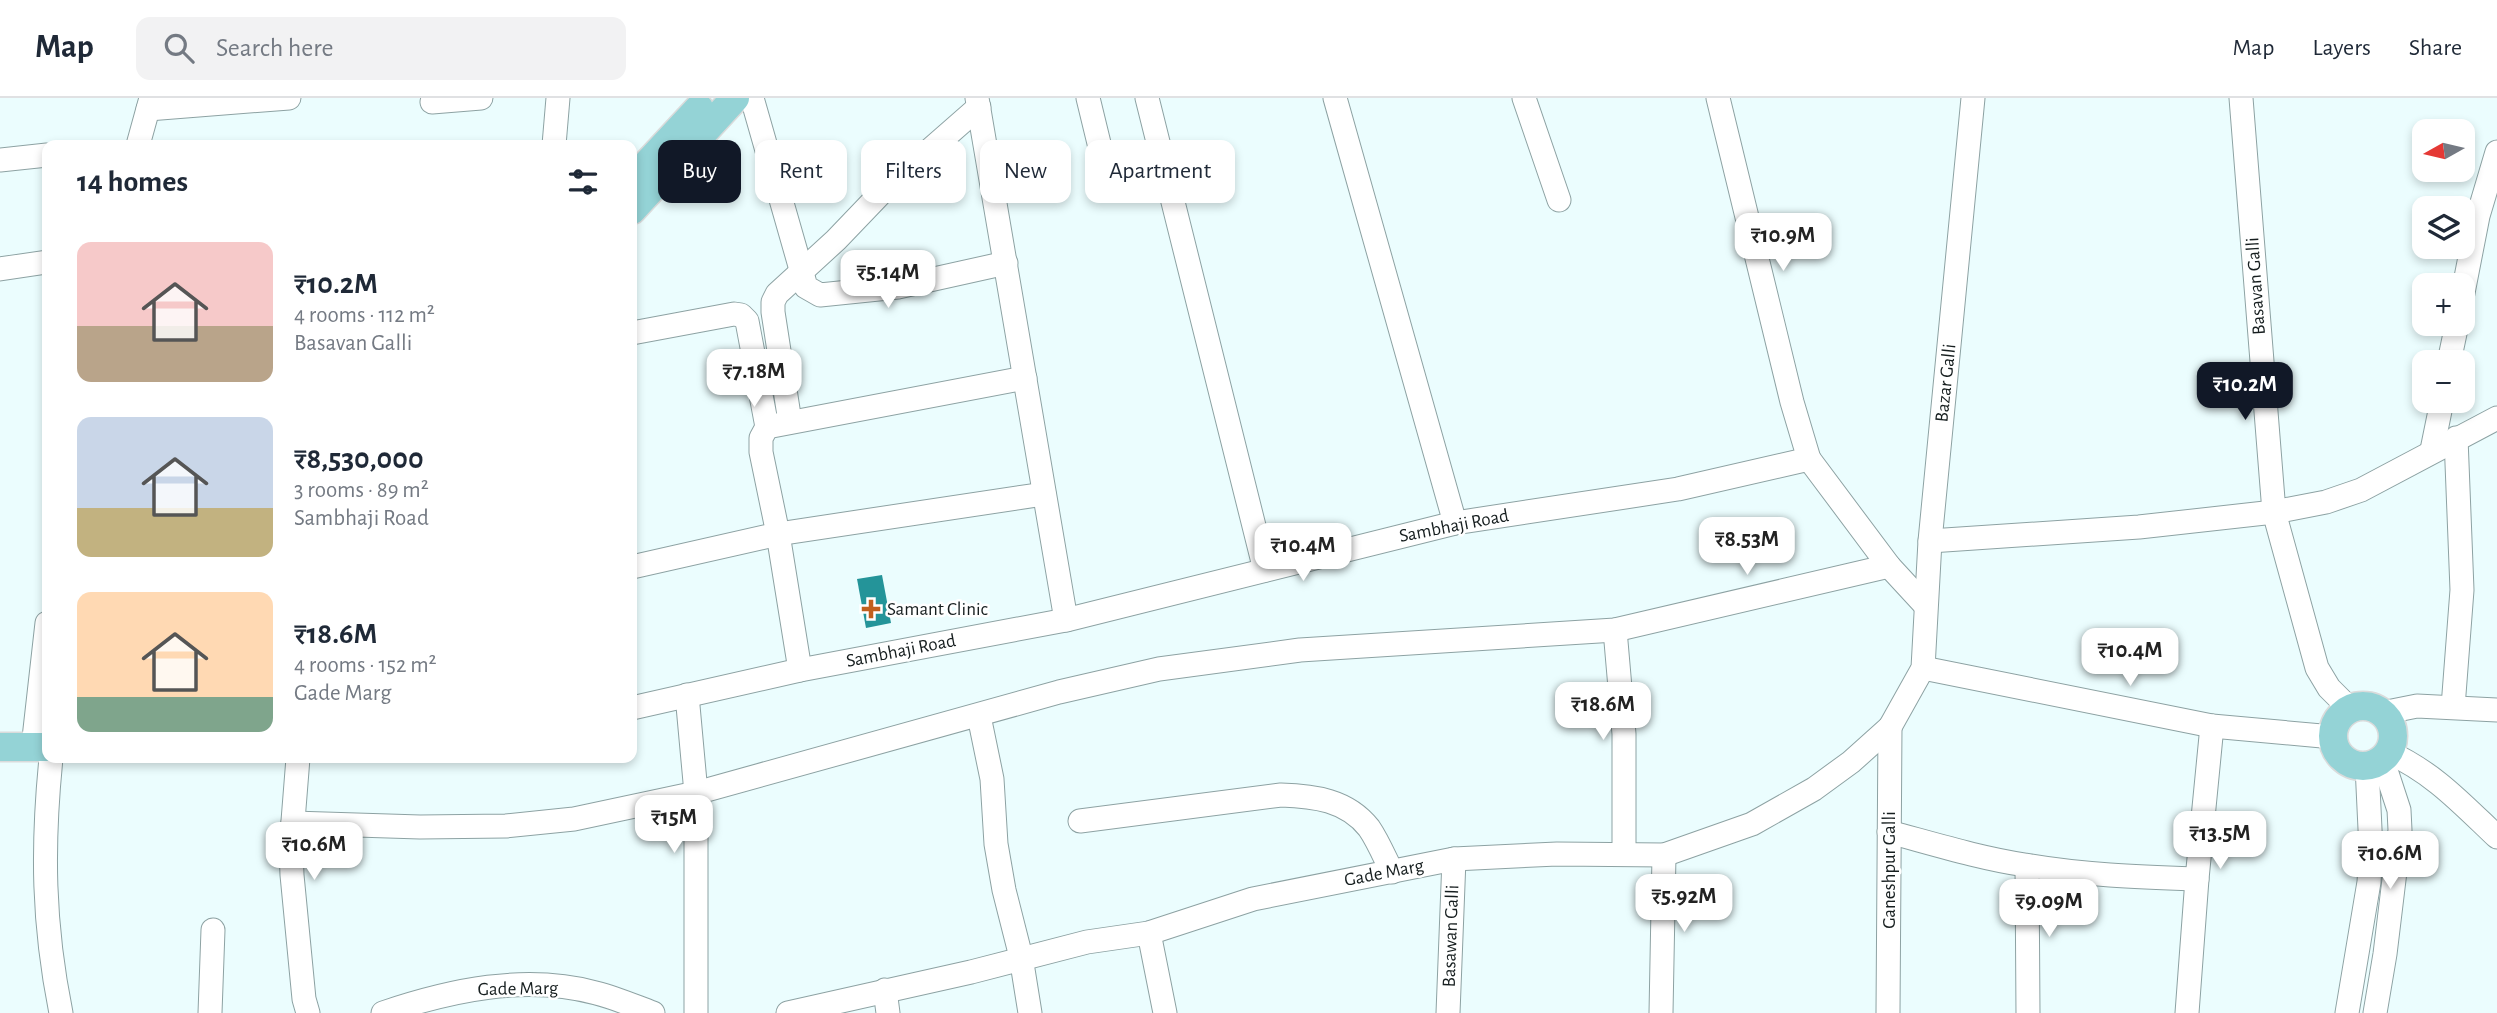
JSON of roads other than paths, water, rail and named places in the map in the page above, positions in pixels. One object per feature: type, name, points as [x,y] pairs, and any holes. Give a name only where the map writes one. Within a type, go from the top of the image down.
[{"type":"main road","points":[[637,175],[708,98]]},
{"type":"main road","points":[[637,205],[735,98]]},
{"type":"main road","points":[[2366,706],[2382,713],[2387,719],[2392,736],[2379,759],[2359,766],[2344,759],[2334,745],[2337,720],[2350,709],[2366,706]]},
{"type":"main road","points":[[0,747],[42,751]]},
{"type":"street","points":[[139,140],[149,103],[289,98]]},
{"type":"street","points":[[432,102],[481,98]]},
{"type":"street","points":[[554,140],[558,98]]},
{"type":"street","points":[[752,98],[806,288],[820,295],[832,295],[898,287],[1006,263]]},
{"type":"street","points":[[1088,98],[1098,140]]},
{"type":"street","points":[[1147,98],[1265,570]]},
{"type":"street","points":[[1335,98],[1455,523]]},
{"type":"street","points":[[1524,98],[1559,200]]},
{"type":"street","points":[[1718,98],[1792,402],[1809,459],[1889,566],[1925,605]]},
{"type":"street","name":"Bazar Galli","points":[[1923,668],[1930,541],[1973,98]]},
{"type":"street","name":"Basavan Galli","points":[[2241,98],[2274,512],[2317,667],[2329,688],[2350,709]]},
{"type":"street","points":[[790,422],[773,312],[773,302],[777,294],[978,103]]},
{"type":"street","points":[[978,103],[1066,620]]},
{"type":"street","points":[[2467,273],[2479,216],[2497,152]]},
{"type":"street","points":[[0,160],[42,156]]},
{"type":"street","points":[[0,269],[42,263]]},
{"type":"street","points":[[637,332],[734,314],[741,315],[747,321],[767,427],[761,439],[761,452],[778,534],[800,670]]},
{"type":"street","points":[[767,427],[1025,378]]},
{"type":"street","points":[[2432,450],[2440,413]]},
{"type":"street","points":[[1930,541],[2138,527],[2274,512],[2326,502],[2361,489],[2497,418]]},
{"type":"street","points":[[2453,707],[2462,590],[2456,438]]},
{"type":"street","name":"Sambhaji Road","points":[[637,707],[800,670],[1066,620],[1455,523],[1678,489],[1809,459]]},
{"type":"street","points":[[637,566],[778,534],[1044,494]]},
{"type":"street","points":[[293,823],[419,827],[506,826],[574,819],[696,793],[1059,692],[1159,669],[1300,650],[1615,630],[1889,566]]},
{"type":"street","points":[[1615,630],[1624,734],[1624,853]]},
{"type":"street","points":[[1923,668],[2213,726],[2333,737]]},
{"type":"street","name":"Gade Marg","points":[[789,1013],[885,989],[971,972],[1087,942],[1149,933],[1253,899],[1454,859],[1557,853],[1664,855],[1752,824],[1815,789],[1851,762],[1890,727],[1923,668]]},
{"type":"street","points":[[687,695],[696,793],[696,1013]]},
{"type":"street","points":[[2382,713],[2417,706],[2497,710]]},
{"type":"street","points":[[979,716],[992,779],[996,844],[1004,890],[1021,957],[1030,1013]]},
{"type":"street","points":[[2187,1013],[2197,879],[2213,726]]},
{"type":"street","name":"Ganeshpur Galli","points":[[1888,1013],[1890,727]]},
{"type":"street","points":[[2379,759],[2413,763],[2436,779],[2497,837]]},
{"type":"street","points":[[2347,1013],[2369,882],[2379,759]]},
{"type":"street","points":[[2375,1013],[2400,830],[2399,810],[2379,759]]},
{"type":"street","points":[[44,763],[47,929],[61,1013]]},
{"type":"street","points":[[298,763],[292,875],[304,999],[308,1013]]},
{"type":"street","points":[[1080,821],[1280,795],[1313,796],[1349,809],[1369,829],[1392,872]]},
{"type":"street","points":[[1889,832],[2026,866],[2197,879]]},
{"type":"street","points":[[1661,1013],[1664,855]]},
{"type":"street","name":"Basawan Galli","points":[[1448,1013],[1454,859]]},
{"type":"street","points":[[2026,866],[2028,1013]]},
{"type":"street","points":[[210,1013],[213,930]]},
{"type":"street","points":[[1149,933],[1164,1013]]},
{"type":"street","name":"Gade Marg","points":[[383,1013],[411,1003],[479,987],[544,985],[596,993],[653,1013]]},
{"type":"street","points":[[885,989],[888,1013]]},
{"type":"place","name":"Samant Clinic","points":[[871,609]]}]
